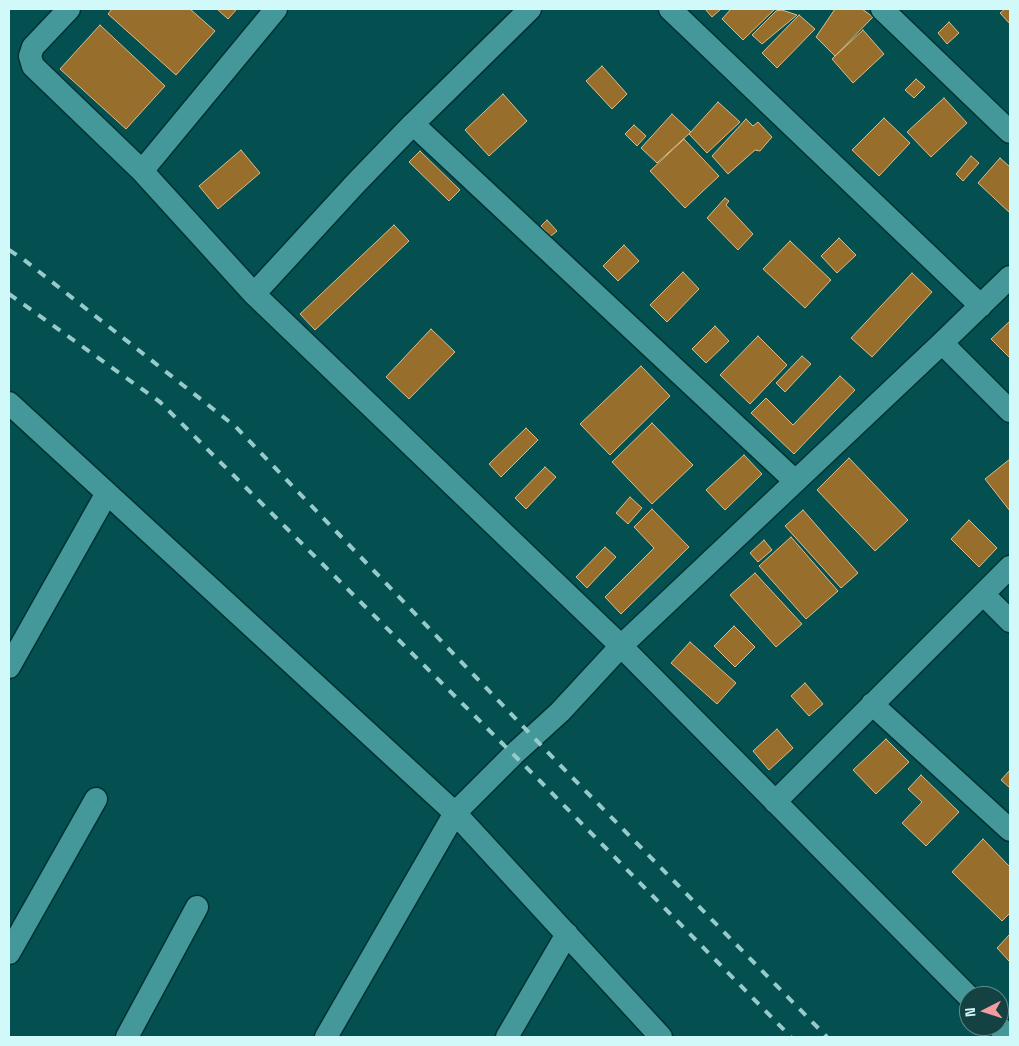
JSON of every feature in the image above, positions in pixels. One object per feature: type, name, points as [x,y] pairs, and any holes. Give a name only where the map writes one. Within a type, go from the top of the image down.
[{"type":"street","points":[[69,9],[33,47],[30,56],[33,66],[43,78],[142,171],[254,294],[621,646],[959,987]]},
{"type":"street","points":[[142,171],[276,9]]},
{"type":"street","points":[[254,294],[413,124],[530,9]]},
{"type":"street","points":[[670,9],[981,306]]},
{"type":"street","points":[[882,9],[1010,132]]},
{"type":"street","points":[[413,124],[795,481]]},
{"type":"street","points":[[326,1037],[455,813],[514,754],[560,712],[621,646],[1010,277]]},
{"type":"street","points":[[942,343],[1010,411]]},
{"type":"street","points":[[9,403],[455,813],[661,1037]]},
{"type":"street","points":[[9,667],[107,493]]},
{"type":"street","points":[[775,802],[1010,566]]},
{"type":"street","points":[[983,594],[1010,621]]},
{"type":"street","points":[[872,704],[1010,830]]},
{"type":"street","points":[[9,953],[96,799]]},
{"type":"street","points":[[127,1037],[197,908]]},
{"type":"street","points":[[508,1037],[567,934]]},
{"type":"building","points":[[112,9],[190,9],[215,31],[176,75],[108,14]]},
{"type":"building","points":[[217,9],[237,9],[228,19]]},
{"type":"building","points":[[705,9],[721,9],[712,17]]},
{"type":"building","points":[[731,9],[775,9],[743,40],[722,19]]},
{"type":"building","points":[[835,9],[862,9],[873,17],[835,56],[816,37]]},
{"type":"building","points":[[1005,9],[1010,9],[1010,24],[1000,13]]},
{"type":"building","points":[[782,10],[797,15],[762,44],[752,35],[776,11]]},
{"type":"building","points":[[799,15],[815,29],[777,68],[762,53]]},
{"type":"building","points":[[949,22],[959,33],[947,44],[938,33]]},
{"type":"building","points":[[100,25],[165,86],[126,129],[60,69]]},
{"type":"building","points":[[863,30],[884,54],[853,83],[832,59]]},
{"type":"building","points":[[602,66],[627,94],[612,109],[586,81]]},
{"type":"building","points":[[916,79],[925,87],[914,98],[905,90]]},
{"type":"building","points":[[503,94],[527,121],[489,156],[465,130]]},
{"type":"building","points":[[944,98],[967,123],[931,157],[907,132]]},
{"type":"building","points":[[718,102],[740,122],[707,153],[689,134]]},
{"type":"building","points":[[672,114],[691,132],[657,163],[641,148]]},
{"type":"building","points":[[884,118],[910,143],[879,176],[852,150]]},
{"type":"building","points":[[746,119],[753,126],[758,122],[772,137],[760,151],[755,150],[728,174],[712,156]]},
{"type":"building","points":[[634,125],[646,136],[637,146],[625,134]]},
{"type":"building","points":[[684,139],[719,176],[685,208],[650,171]]},
{"type":"building","points":[[241,150],[260,173],[218,209],[199,186]]},
{"type":"building","points":[[420,151],[460,190],[449,201],[409,162]]},
{"type":"building","points":[[971,156],[979,163],[963,181],[956,174]]},
{"type":"building","points":[[1000,158],[1010,167],[1010,213],[978,183]]},
{"type":"building","points":[[725,198],[729,201],[726,205],[753,234],[738,250],[707,218]]},
{"type":"building","points":[[547,220],[557,231],[551,236],[541,226]]},
{"type":"building","points":[[394,225],[409,241],[315,330],[300,314]]},
{"type":"building","points":[[839,238],[856,255],[837,273],[821,256]]},
{"type":"building","points":[[790,241],[831,280],[805,308],[763,269]]},
{"type":"building","points":[[624,245],[639,261],[618,281],[603,266]]},
{"type":"building","points":[[683,272],[699,289],[667,322],[650,305]]},
{"type":"building","points":[[912,273],[932,292],[872,357],[851,338]]},
{"type":"building","points":[[1010,321],[1010,358],[991,339]]},
{"type":"building","points":[[715,326],[729,341],[706,363],[692,349]]},
{"type":"building","points":[[431,329],[455,352],[409,399],[386,377]]},
{"type":"building","points":[[758,336],[787,365],[750,404],[720,375]]},
{"type":"building","points":[[802,356],[811,364],[785,392],[776,383]]},
{"type":"building","points":[[641,366],[670,396],[610,455],[580,424]]},
{"type":"building","points":[[840,376],[855,390],[794,454],[751,413],[766,398],[793,425]]},
{"type":"building","points":[[652,423],[693,465],[652,504],[612,462]]},
{"type":"building","points":[[526,428],[538,440],[501,477],[489,464]]},
{"type":"building","points":[[744,455],[762,474],[725,510],[706,490]]},
{"type":"building","points":[[849,458],[908,520],[875,551],[817,490]]},
{"type":"building","points":[[1010,459],[1010,511],[985,479]]},
{"type":"building","points":[[545,467],[556,477],[526,509],[515,498]]},
{"type":"building","points":[[630,497],[642,508],[628,524],[616,513]]},
{"type":"building","points":[[652,509],[689,547],[621,614],[605,597],[654,548],[634,527]]},
{"type":"building","points":[[803,510],[858,573],[841,588],[785,526]]},
{"type":"building","points":[[969,520],[997,548],[979,567],[951,539]]},
{"type":"building","points":[[791,537],[838,591],[806,619],[759,566]]},
{"type":"building","points":[[764,540],[772,550],[758,562],[750,553]]},
{"type":"building","points":[[605,547],[616,557],[587,588],[576,577]]},
{"type":"building","points":[[755,573],[802,624],[776,647],[730,595]]},
{"type":"building","points":[[734,626],[755,647],[735,667],[714,646]]},
{"type":"building","points":[[690,642],[736,683],[717,704],[671,663]]},
{"type":"building","points":[[805,683],[823,704],[809,716],[791,696]]},
{"type":"building","points":[[777,729],[793,748],[769,770],[753,751]]},
{"type":"building","points":[[886,739],[909,762],[876,794],[853,770]]},
{"type":"building","points":[[1010,770],[1010,788],[1001,780]]},
{"type":"building","points":[[921,775],[959,812],[926,846],[902,823],[922,802],[908,789]]},
{"type":"building","points":[[983,839],[1010,867],[1010,913],[1002,921],[952,872]]},
{"type":"building","points":[[1010,934],[1010,962],[997,948]]},
{"type":"railway","points":[[9,250],[23,259],[236,427],[560,765],[827,1037]]},
{"type":"railway","points":[[9,294],[160,402],[540,781],[791,1037]]}]
